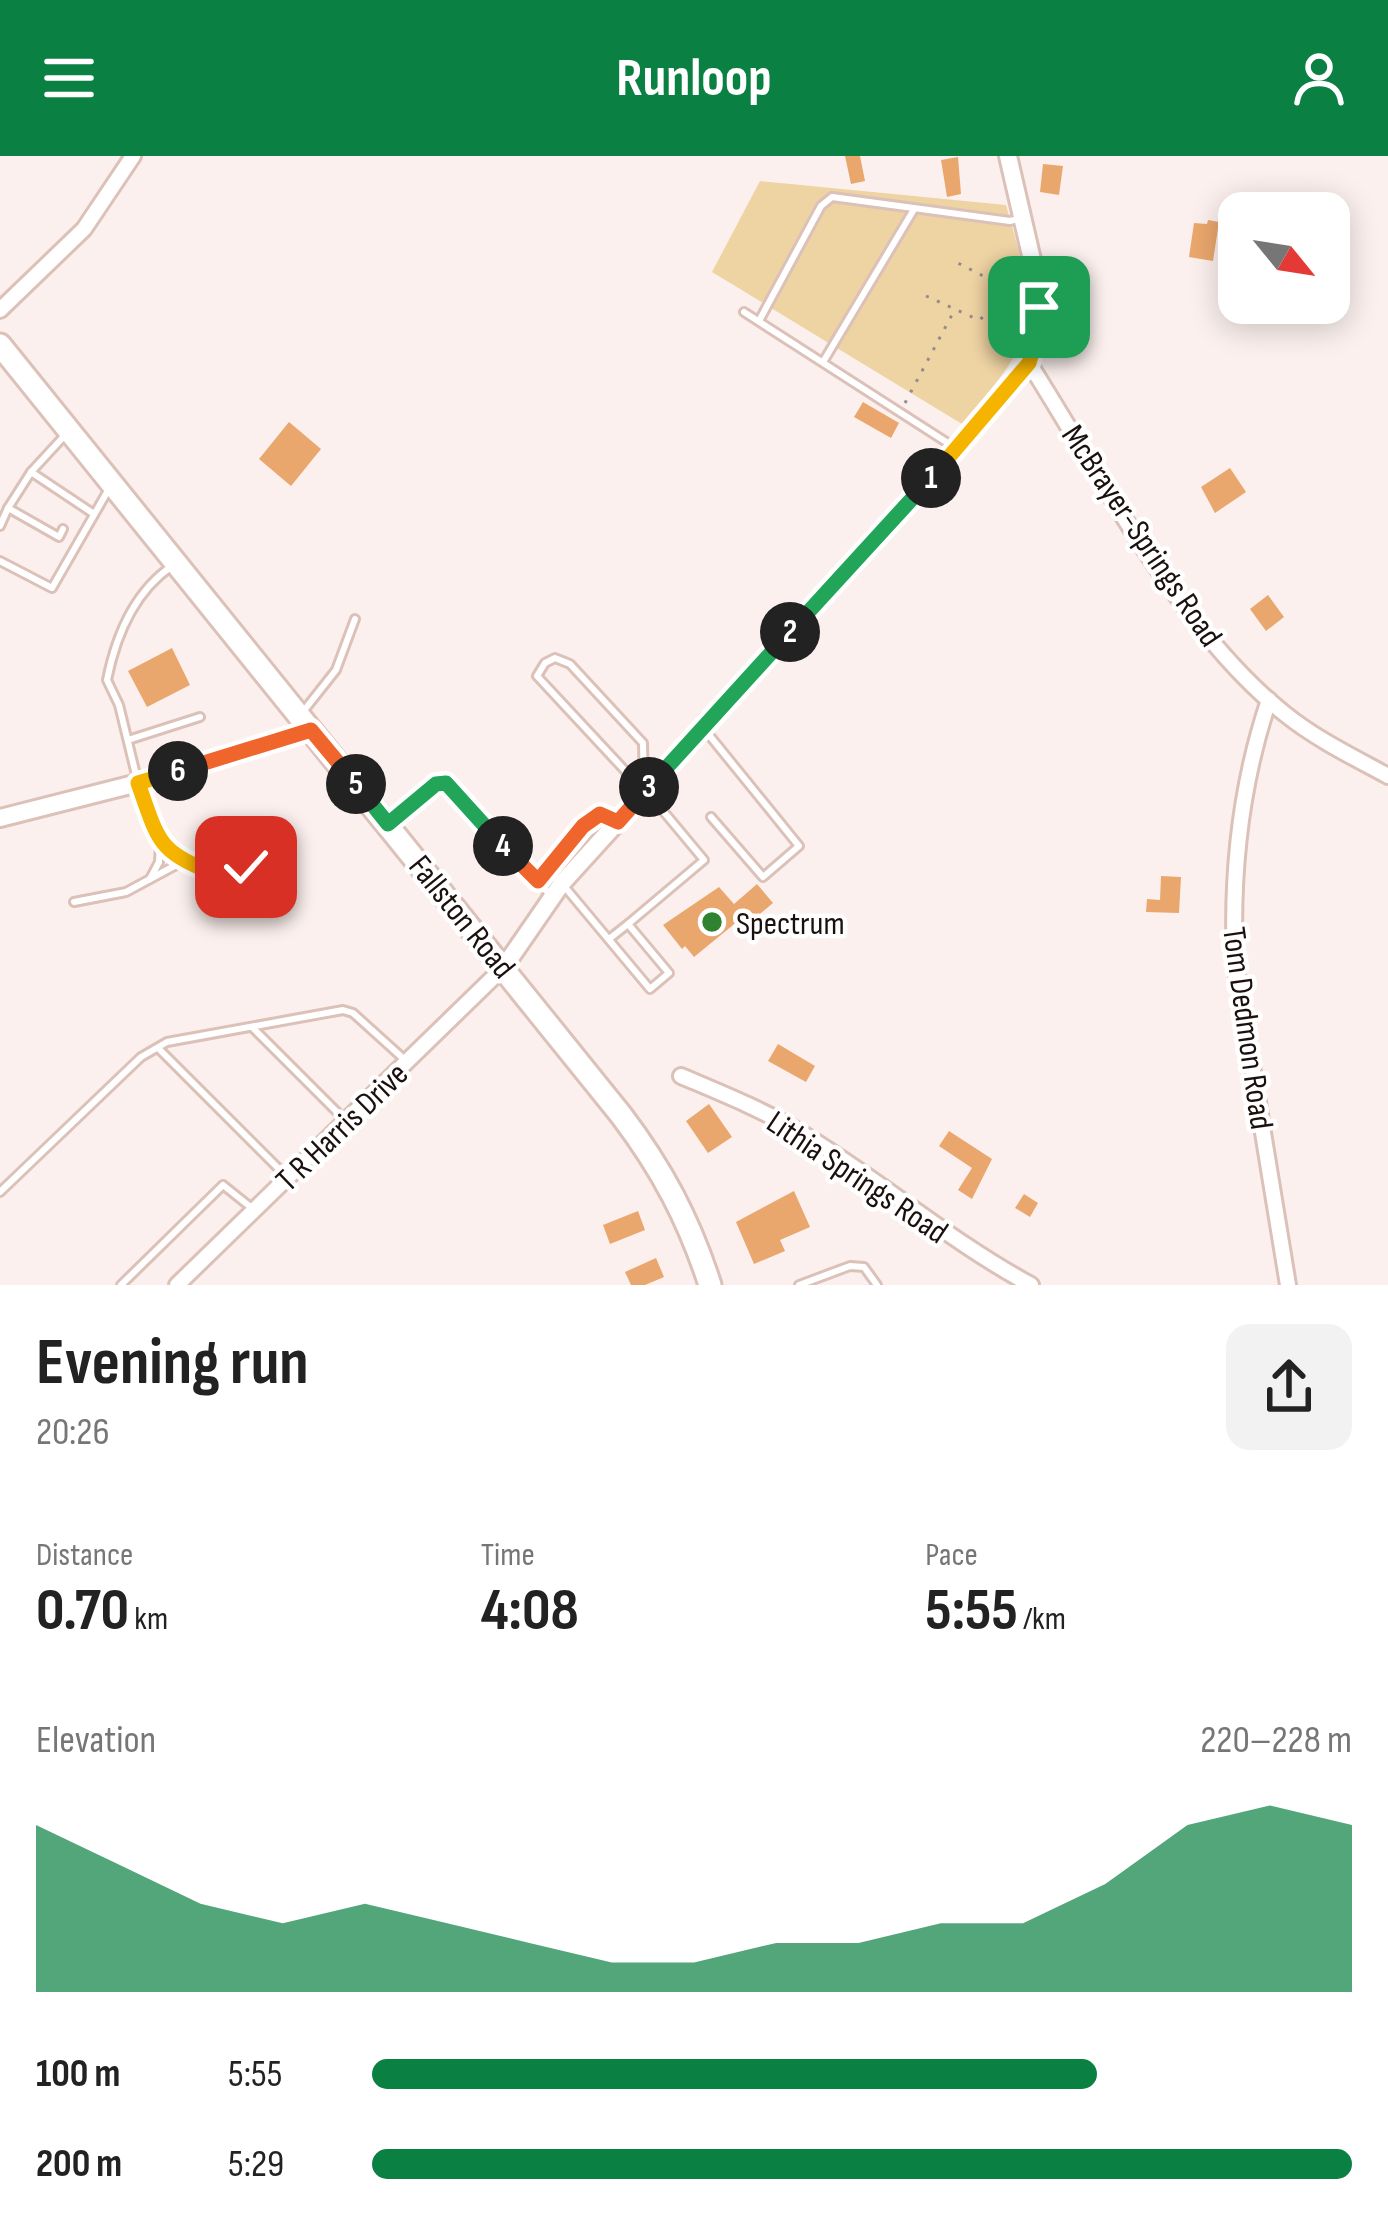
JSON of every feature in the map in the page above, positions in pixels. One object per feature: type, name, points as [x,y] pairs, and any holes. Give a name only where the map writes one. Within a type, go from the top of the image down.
[{"type":"main road","name":"Fallston Road","points":[[0,345],[647,1149],[690,1224],[710,1285]]},
{"type":"street","points":[[0,310],[85,229],[133,156]]},
{"type":"street","points":[[504,967],[557,891],[645,785],[957,449],[1029,363],[1039,328],[1039,290],[1008,156]]},
{"type":"street","name":"McBrayer-Springs Road","points":[[1029,363],[1178,598],[1221,654],[1269,700],[1342,752],[1388,776]]},
{"type":"street","name":"Tom Dedmon Road","points":[[1269,700],[1253,748],[1238,833],[1234,962],[1288,1285]]},
{"type":"street","points":[[0,818],[138,783],[306,723]]},
{"type":"street","name":"T R Harris Drive","points":[[177,1285],[504,967]]},
{"type":"street","name":"Lithia Springs Road","points":[[681,1076],[801,1133],[952,1238],[1031,1285]]},
{"type":"lane","points":[[759,321],[826,200],[843,198],[1010,221],[1022,218]]},
{"type":"lane","points":[[823,362],[914,209]]},
{"type":"lane","points":[[744,312],[957,449]]},
{"type":"lane","points":[[0,526],[31,472],[69,430]]},
{"type":"lane","points":[[31,472],[94,514]]},
{"type":"lane","points":[[40,496],[48,484]]},
{"type":"lane","points":[[0,561],[52,588],[112,484]]},
{"type":"lane","points":[[55,501],[60,492]]},
{"type":"lane","points":[[71,513],[77,503]]},
{"type":"lane","points":[[8,508],[42,522],[58,537],[63,529]]},
{"type":"lane","points":[[26,518],[31,509]]},
{"type":"lane","points":[[150,879],[159,862],[160,844],[138,783],[119,705],[107,680],[135,602],[151,580],[176,564]]},
{"type":"lane","points":[[306,723],[336,670],[355,619]]},
{"type":"lane","points":[[609,939],[704,860],[645,785],[630,776],[537,676],[545,663],[564,659],[643,743],[645,785]]},
{"type":"lane","points":[[128,740],[200,716]]},
{"type":"lane","points":[[703,727],[799,846],[763,877],[711,817]]},
{"type":"lane","points":[[388,824],[436,784],[446,783],[538,881],[557,891],[609,939],[650,989],[669,973],[628,924]]},
{"type":"lane","points":[[538,881],[583,826],[600,814],[618,822]]},
{"type":"lane","points":[[160,844],[187,863],[220,876]]},
{"type":"lane","points":[[252,873],[283,848]]},
{"type":"lane","points":[[74,902],[125,892],[170,866],[187,863]]},
{"type":"lane","points":[[220,876],[234,865],[252,873]]},
{"type":"lane","points":[[220,876],[222,895],[237,902],[254,891],[252,873]]},
{"type":"lane","points":[[0,1192],[141,1057],[167,1042],[343,1010],[353,1012],[408,1063]]},
{"type":"lane","points":[[251,1027],[346,1121]]},
{"type":"lane","points":[[157,1048],[287,1178]]},
{"type":"lane","points":[[121,1285],[223,1185],[254,1210]]},
{"type":"lane","points":[[799,1285],[850,1266],[864,1267],[877,1285]]},
{"type":"path","points":[[954,261],[995,282],[998,306]]},
{"type":"path","points":[[926,296],[979,320],[998,306]]},
{"type":"path","points":[[998,306],[1030,322]]},
{"type":"path","points":[[911,393],[955,309]]},
{"type":"shaded area","points":[[760,181],[1006,205],[1024,275],[1027,323],[1008,367],[962,424],[712,272]]},
{"type":"building","points":[[845,156],[860,156],[865,181],[851,184]]},
{"type":"building","points":[[958,157],[961,194],[947,197],[941,160]]},
{"type":"building","points":[[1043,164],[1063,166],[1059,195],[1040,192]]},
{"type":"building","points":[[1208,220],[1218,222],[1213,261],[1189,257],[1194,223],[1207,224]]},
{"type":"building","points":[[863,402],[899,423],[891,438],[854,417]]},
{"type":"building","points":[[289,422],[321,449],[291,486],[259,459]]},
{"type":"building","points":[[1230,468],[1246,492],[1215,513],[1201,487]]},
{"type":"building","points":[[1268,595],[1284,617],[1266,631],[1250,609]]},
{"type":"building","points":[[172,648],[190,685],[147,707],[128,671]]},
{"type":"building","points":[[1161,876],[1181,877],[1179,913],[1146,912],[1147,899],[1160,900]]},
{"type":"building","points":[[757,884],[773,903],[755,918],[749,912],[694,957],[663,925],[719,887],[734,904]]},
{"type":"building","points":[[778,1044],[815,1066],[806,1082],[768,1061]]},
{"type":"building","points":[[709,1104],[732,1137],[708,1153],[686,1121]]},
{"type":"building","points":[[949,1131],[992,1159],[972,1199],[958,1190],[972,1168],[939,1146]]},
{"type":"building","points":[[794,1191],[810,1227],[780,1240],[785,1251],[754,1264],[736,1222]]},
{"type":"building","points":[[1024,1194],[1038,1203],[1030,1217],[1015,1208]]},
{"type":"building","points":[[638,1211],[645,1230],[610,1244],[603,1225]]},
{"type":"building","points":[[656,1258],[664,1277],[631,1285],[625,1272]]},
{"type":"place","name":"Spectrum","points":[[712,922]]},
{"type":"route","points":[[246,867],[234,865],[220,876],[167,850],[160,844],[138,783],[311,730],[388,824],[436,784],[446,783],[538,881],[583,826],[600,814],[618,822],[957,449],[1029,363],[1039,328],[1039,307]]}]
